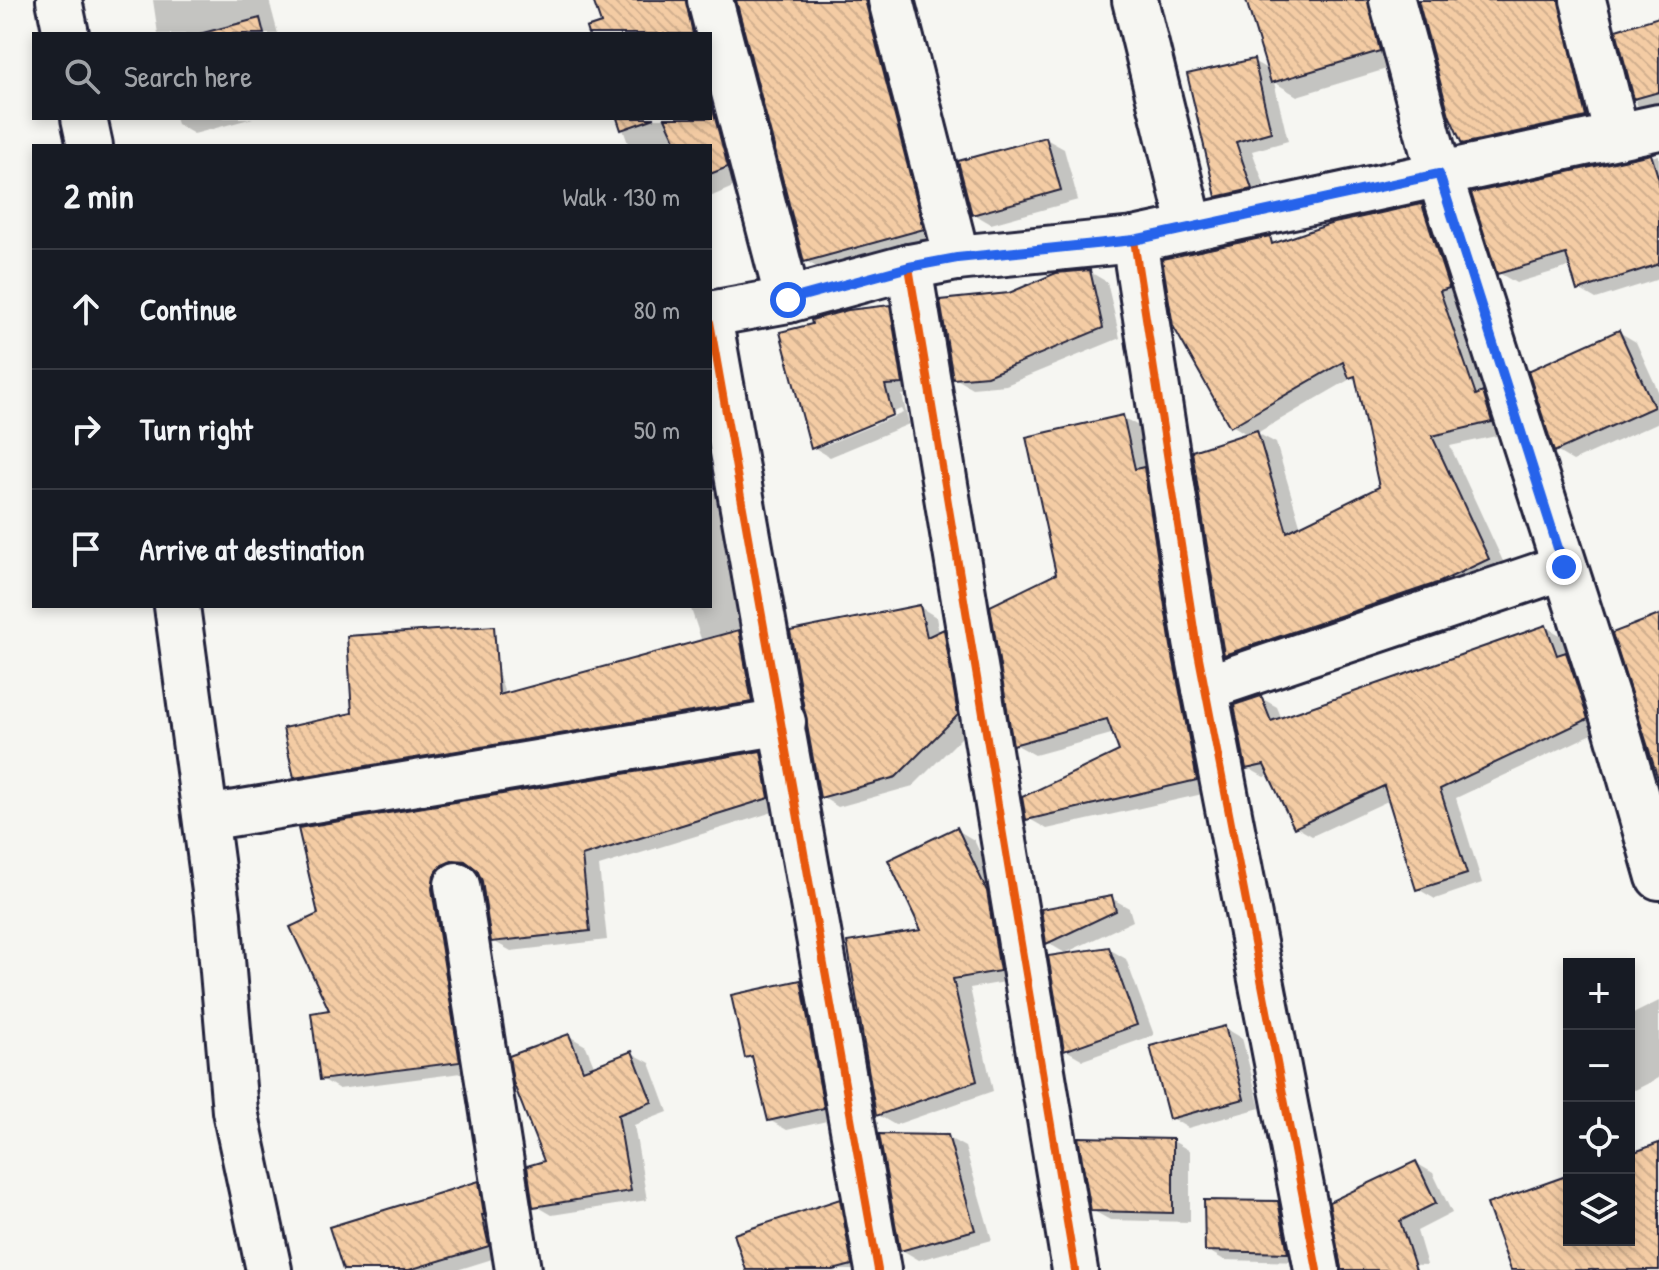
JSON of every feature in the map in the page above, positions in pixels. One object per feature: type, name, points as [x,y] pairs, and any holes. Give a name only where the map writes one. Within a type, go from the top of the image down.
[{"type":"street","points":[[59,0],[66,32]]},
{"type":"street","points":[[710,0],[788,300]]},
{"type":"street","points":[[891,0],[957,258]]},
{"type":"street","points":[[1135,0],[1191,228]]},
{"type":"street","points":[[1392,0],[1439,174],[1614,720],[1659,877]]},
{"type":"street","points":[[1583,0],[1617,136]]},
{"type":"street","points":[[84,120],[90,144]]},
{"type":"street","points":[[712,314],[788,300],[909,267],[957,258],[1134,240],[1659,127]]},
{"type":"street","points":[[1134,240],[1205,688],[1317,1270]]},
{"type":"street","points":[[909,267],[1075,1270]]},
{"type":"street","points":[[712,333],[878,1270]]},
{"type":"street","points":[[1205,688],[1564,567]]},
{"type":"street","points":[[177,608],[218,913],[235,1111],[269,1270]]},
{"type":"street","points":[[206,818],[783,722]]},
{"type":"street","points":[[457,885],[518,1270]]},
{"type":"building","points":[[593,0],[686,0],[693,32],[587,32],[586,28],[601,23]]},
{"type":"building","points":[[736,0],[865,0],[924,229],[804,262]]},
{"type":"building","points":[[1246,0],[1368,0],[1380,51],[1271,83]]},
{"type":"building","points":[[1418,0],[1559,0],[1586,117],[1462,144],[1449,115]]},
{"type":"building","points":[[1659,17],[1659,92],[1634,99],[1616,30]]},
{"type":"building","points":[[260,18],[264,32],[207,32]]},
{"type":"building","points":[[1254,59],[1271,132],[1236,142],[1252,189],[1216,197],[1187,74]]},
{"type":"building","points":[[712,107],[728,167],[712,173],[712,144],[677,144],[666,120],[712,120]]},
{"type":"building","points":[[618,120],[649,120],[621,130]]},
{"type":"building","points":[[1046,137],[1061,190],[972,215],[958,161]]},
{"type":"building","points":[[1651,154],[1659,180],[1659,264],[1577,291],[1566,254],[1497,274],[1471,193]]},
{"type":"building","points":[[1422,204],[1449,288],[1440,291],[1476,395],[1483,392],[1492,422],[1432,436],[1489,559],[1440,582],[1224,655],[1192,451],[1257,430],[1287,532],[1379,487],[1355,376],[1349,378],[1343,362],[1230,427],[1173,326],[1162,259],[1270,236],[1272,244],[1330,224]]},
{"type":"building","points":[[1090,270],[1103,328],[987,376],[953,379],[940,300],[1009,293],[1056,273]]},
{"type":"building","points":[[890,305],[903,384],[885,385],[893,415],[811,449],[780,332],[848,310]]},
{"type":"building","points":[[1619,330],[1654,407],[1554,452],[1528,371]]},
{"type":"building","points":[[1123,415],[1135,469],[1144,467],[1171,646],[1197,780],[1026,820],[1022,797],[1119,751],[1107,719],[1013,745],[990,606],[1056,574],[1026,437]]},
{"type":"building","points":[[920,605],[927,637],[944,629],[958,715],[896,777],[820,798],[790,631]]},
{"type":"building","points":[[1659,615],[1659,782],[1612,633]]},
{"type":"building","points":[[1546,625],[1557,655],[1566,652],[1588,719],[1440,789],[1467,874],[1416,890],[1384,786],[1294,828],[1264,765],[1246,769],[1234,705],[1261,696],[1271,721]]},
{"type":"building","points":[[494,626],[499,695],[739,630],[752,702],[294,778],[283,728],[352,713],[347,636]]},
{"type":"building","points":[[761,751],[769,798],[582,856],[590,931],[491,942],[482,881],[477,870],[465,861],[454,860],[442,865],[434,875],[432,889],[460,1062],[320,1080],[311,1013],[329,1010],[290,927],[318,914],[298,828]]},
{"type":"building","points":[[957,827],[987,891],[1000,971],[953,979],[977,1081],[876,1116],[847,942],[921,930],[888,860]]},
{"type":"building","points":[[1112,896],[1116,911],[1046,944],[1041,909]]},
{"type":"building","points":[[1109,947],[1137,1025],[1064,1051],[1048,956]]},
{"type":"building","points":[[801,980],[824,1108],[768,1121],[752,1056],[745,1058],[731,995]]},
{"type":"building","points":[[1225,1026],[1244,1099],[1169,1119],[1150,1046]]},
{"type":"building","points":[[569,1034],[583,1070],[632,1051],[652,1102],[618,1115],[631,1191],[533,1207],[527,1166],[544,1161],[513,1082],[509,1056]]},
{"type":"building","points":[[879,1134],[948,1135],[975,1230],[900,1251]]},
{"type":"building","points":[[1078,1137],[1173,1139],[1173,1213],[1091,1211]]},
{"type":"building","points":[[1659,1143],[1659,1270],[1511,1270],[1487,1204],[1563,1177],[1563,1246],[1635,1246],[1635,1152]]},
{"type":"building","points":[[1416,1161],[1436,1203],[1400,1221],[1416,1270],[1341,1270],[1329,1202]]},
{"type":"building","points":[[479,1181],[489,1246],[409,1270],[343,1270],[329,1227]]},
{"type":"building","points":[[840,1199],[852,1265],[833,1270],[746,1270],[734,1234]]},
{"type":"building","points":[[1204,1200],[1278,1201],[1288,1253],[1205,1251]]},
{"type":"cycle path","points":[[1134,240],[1196,642],[1317,1270]]},
{"type":"cycle path","points":[[909,267],[1075,1270]]},
{"type":"cycle path","points":[[712,333],[878,1270]]},
{"type":"route","points":[[788,300],[909,267],[957,258],[1134,240],[1439,174],[1564,567]]}]
